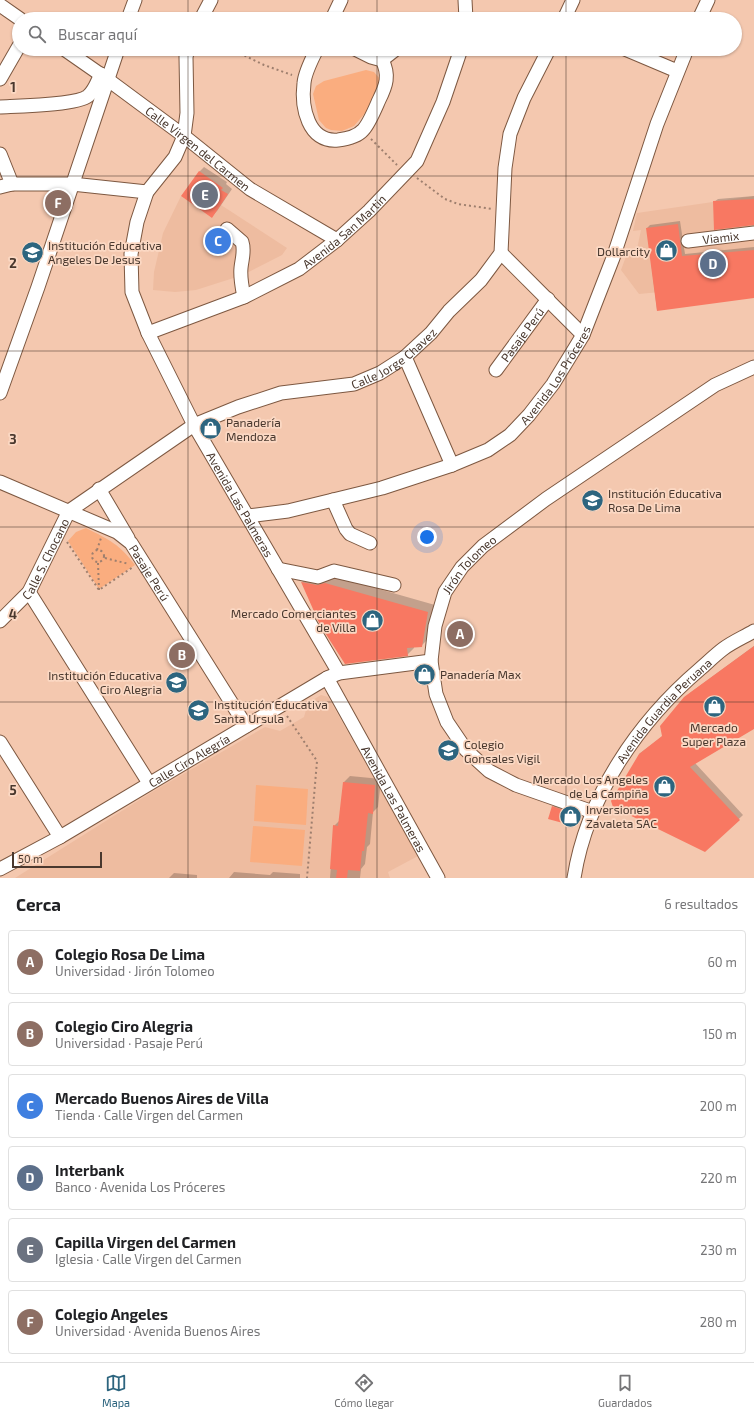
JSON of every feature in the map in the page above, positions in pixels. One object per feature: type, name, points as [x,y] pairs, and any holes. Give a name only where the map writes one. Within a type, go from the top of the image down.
[{"type":"street","points":[[131,12],[135,0]]},
{"type":"street","points":[[204,12],[211,0]]},
{"type":"street","points":[[335,12],[341,0]]},
{"type":"street","points":[[465,0],[465,12]]},
{"type":"street","points":[[567,12],[573,0]]},
{"type":"street","points":[[703,12],[708,0]]},
{"type":"street","points":[[0,5],[12,13]]},
{"type":"street","points":[[0,79],[13,56]]},
{"type":"street","name":"Calle Virgen del Carmen","points":[[74,56],[104,76],[184,136],[250,189],[337,240]]},
{"type":"street","points":[[0,107],[81,100],[94,90],[104,76],[114,56]]},
{"type":"street","points":[[0,154],[6,186],[72,184],[147,192],[175,157],[184,136],[187,113],[186,56]]},
{"type":"street","points":[[314,56],[305,80],[303,103],[312,129],[319,137],[333,140],[347,139],[363,131],[386,86],[386,68],[382,60],[371,56]]},
{"type":"street","points":[[382,60],[387,56]]},
{"type":"street","name":"Avenida San Martin","points":[[148,333],[244,297],[299,269],[337,240],[369,211],[417,161],[443,102],[459,56]]},
{"type":"street","points":[[545,56],[524,98],[510,134],[505,168],[501,253],[583,335]]},
{"type":"street","points":[[642,56],[677,71]]},
{"type":"street","name":"Avenida Los Próceres","points":[[248,516],[288,511],[382,488],[452,465],[488,450],[510,435],[520,425],[553,384],[583,335],[613,258],[657,124],[684,56]]},
{"type":"street","points":[[0,393],[38,288],[72,184],[104,76]]},
{"type":"street","name":"Avenida Las Palmeras","points":[[147,192],[137,222],[131,254],[132,292],[148,333],[194,425],[339,672]]},
{"type":"street","points":[[227,229],[242,242],[244,257],[241,267],[241,284],[244,297]]},
{"type":"street","name":"Viamix","points":[[688,241],[754,233]]},
{"type":"street","name":"Calle Jorge Chavez","points":[[69,511],[194,425],[281,393],[354,384],[380,373],[405,357],[431,333],[450,311],[481,280],[501,253]]},
{"type":"street","name":"Pasaje Perú","points":[[496,370],[548,300]]},
{"type":"street","points":[[405,357],[452,465]]},
{"type":"street","name":"Jirón Tolomeo","points":[[593,812],[516,785],[489,771],[466,750],[447,722],[436,694],[431,661],[435,626],[446,592],[462,567],[483,546],[546,499],[715,385],[754,367]]},
{"type":"street","name":"Pasaje Perú","points":[[0,482],[117,532],[130,543],[246,726]]},
{"type":"street","points":[[99,489],[130,543]]},
{"type":"street","points":[[333,500],[346,529],[350,534],[370,543]]},
{"type":"street","name":"Calle S. Chocano","points":[[0,621],[29,592],[69,511]]},
{"type":"street","points":[[278,569],[318,577],[334,570],[394,585]]},
{"type":"street","points":[[29,592],[149,783]]},
{"type":"street","name":"Avenida Guardia Peruana","points":[[574,878],[583,841],[593,812],[616,767],[646,724],[685,682],[717,654],[754,631]]},
{"type":"street","name":"Calle Ciro Alegría","points":[[0,868],[60,837],[326,678],[339,672],[431,661]]},
{"type":"street","name":"Avenida Las Palmeras","points":[[326,678],[438,878]]},
{"type":"street","points":[[0,742],[60,837]]},
{"type":"path","points":[[246,56],[264,65],[305,80]]},
{"type":"path","points":[[363,131],[407,172],[445,199],[458,204],[503,210]]},
{"type":"path","points":[[98,563],[93,560],[92,556],[97,550],[102,534]]},
{"type":"path","points":[[66,541],[99,590]]},
{"type":"path","points":[[97,550],[103,552],[104,558],[102,562],[98,563]]},
{"type":"path","points":[[99,590],[136,565],[104,558]]},
{"type":"path","points":[[98,563],[99,590]]},
{"type":"path","points":[[280,705],[317,761],[306,878]]},
{"type":"shaded area","points":[[366,70],[374,72],[380,79],[378,98],[354,126],[342,131],[326,128],[319,120],[313,94],[316,86],[324,81]]},
{"type":"shaded area","points":[[181,196],[212,218],[221,205],[287,248],[282,255],[243,275],[196,290],[175,292],[153,290],[154,272],[163,233]]},
{"type":"shaded area","points":[[754,196],[754,283],[639,294],[621,270],[628,251],[637,249],[641,230],[633,231],[637,213]]},
{"type":"shaded area","points":[[86,528],[114,543],[135,565],[99,589],[68,541],[76,532]]},
{"type":"shaded area","points":[[321,695],[328,697],[418,856],[388,872],[390,878],[15,878],[152,792],[265,727],[280,731],[304,717],[308,703]]},
{"type":"shaded area","points":[[256,785],[308,789],[306,825],[254,821]]},
{"type":"shaded area","points":[[253,826],[305,830],[302,866],[250,862]]},
{"type":"building","points":[[199,171],[223,188],[221,190],[228,194],[212,218],[181,196]]},
{"type":"building","points":[[754,199],[754,225],[714,230],[713,201]]},
{"type":"building","points":[[678,224],[682,256],[754,250],[754,298],[657,311],[646,228]]},
{"type":"building","name":"Mercado Comerciantes de Villa","points":[[301,582],[317,585],[325,583],[428,612],[422,647],[407,648],[408,656],[345,664],[320,625]]},
{"type":"building","points":[[754,646],[754,729],[690,767],[740,820],[705,852],[613,807],[611,801],[639,754],[662,736],[660,726],[684,697]]},
{"type":"building","points":[[343,782],[375,785],[373,814],[368,813],[364,851],[362,851],[360,871],[348,870],[347,878],[336,878],[337,870],[330,869],[333,825],[338,826]]},
{"type":"building","points":[[552,806],[577,815],[574,826],[548,819]]},
{"type":"place","name":"Capilla Virgen del Carmen","points":[[205,195]]},
{"type":"place","name":"Colegio Angeles","points":[[58,203]]},
{"type":"place","name":"Mercado Buenos Aires de Villa","points":[[218,241]]},
{"type":"place","name":"Dollarcity","points":[[666,251]]},
{"type":"place","name":"Institución Educativa Angeles De Jesus","points":[[33,252]]},
{"type":"place","name":"Interbank","points":[[713,264]]},
{"type":"place","name":"Panadería Mendoza","points":[[210,429]]},
{"type":"place","name":"Institución Educativa Rosa De Lima","points":[[592,500]]},
{"type":"place","name":"Mercado Comerciantes de Villa","points":[[372,620]]},
{"type":"place","name":"Colegio Rosa De Lima","points":[[460,634]]},
{"type":"place","name":"Colegio Ciro Alegria","points":[[182,655]]},
{"type":"place","name":"Panadería Max","points":[[425,674]]},
{"type":"place","name":"Institución Educativa Ciro Alegria","points":[[177,682]]},
{"type":"place","name":"Mercado Super Plaza","points":[[714,706]]},
{"type":"place","name":"Institución Educativa Santa Ursula","points":[[198,711]]},
{"type":"place","name":"Colegio Gonsales Vigil","points":[[449,751]]},
{"type":"place","name":"Mercado Los Angeles de La Campiña","points":[[664,786]]},
{"type":"place","name":"Inversiones Zavaleta SAC","points":[[571,816]]}]
